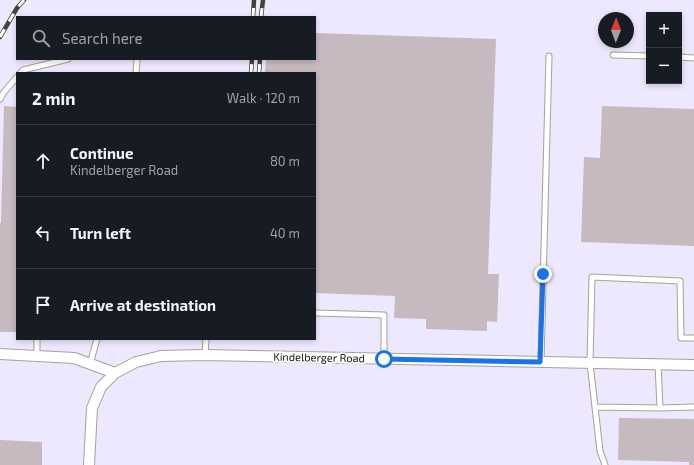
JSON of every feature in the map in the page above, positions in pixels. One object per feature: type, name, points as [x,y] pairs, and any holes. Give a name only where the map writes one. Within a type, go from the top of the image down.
[{"type":"street","points":[[0,354],[74,358],[115,373]]},
{"type":"street","name":"Kindelberger Road","points":[[89,465],[92,408],[101,387],[115,373],[136,362],[161,356],[205,355],[694,365]]},
{"type":"lane","points":[[613,55],[646,56]]},
{"type":"lane","points":[[540,362],[549,56]]},
{"type":"lane","points":[[682,57],[694,58]]},
{"type":"lane","points":[[21,72],[23,70],[64,60]]},
{"type":"lane","points":[[136,72],[137,60]]},
{"type":"lane","points":[[0,98],[16,77]]},
{"type":"lane","points":[[605,465],[600,451],[590,363],[592,277],[680,281],[681,338],[694,338]]},
{"type":"lane","points":[[316,313],[384,315],[384,359]]},
{"type":"lane","points":[[37,340],[37,356]]},
{"type":"lane","points":[[90,364],[97,340]]},
{"type":"lane","points":[[205,355],[206,340]]},
{"type":"lane","points":[[658,364],[660,408]]},
{"type":"lane","points":[[595,407],[694,407]]},
{"type":"shaded area","points":[[0,0],[694,0],[694,465],[0,465]]},
{"type":"building","points":[[316,33],[496,39],[488,274],[499,274],[497,322],[487,321],[487,331],[426,329],[426,319],[394,318],[395,296],[316,293],[316,72],[265,72],[266,60],[316,60]]},
{"type":"building","points":[[4,106],[16,107],[16,332],[0,332]]},
{"type":"building","points":[[602,106],[694,109],[694,246],[581,242],[584,157],[600,158]]},
{"type":"building","points":[[619,418],[694,419],[694,465],[689,465],[689,462],[618,460]]},
{"type":"building","points":[[0,440],[42,442],[42,465],[0,465]]},
{"type":"railway","points":[[0,37],[17,8],[24,0]]},
{"type":"railway","points":[[253,16],[254,0]]},
{"type":"railway","points":[[261,16],[263,0]]},
{"type":"railway","points":[[251,72],[252,60]]},
{"type":"railway","points":[[259,72],[260,60]]},
{"type":"route","points":[[384,359],[540,362],[543,274]]}]
